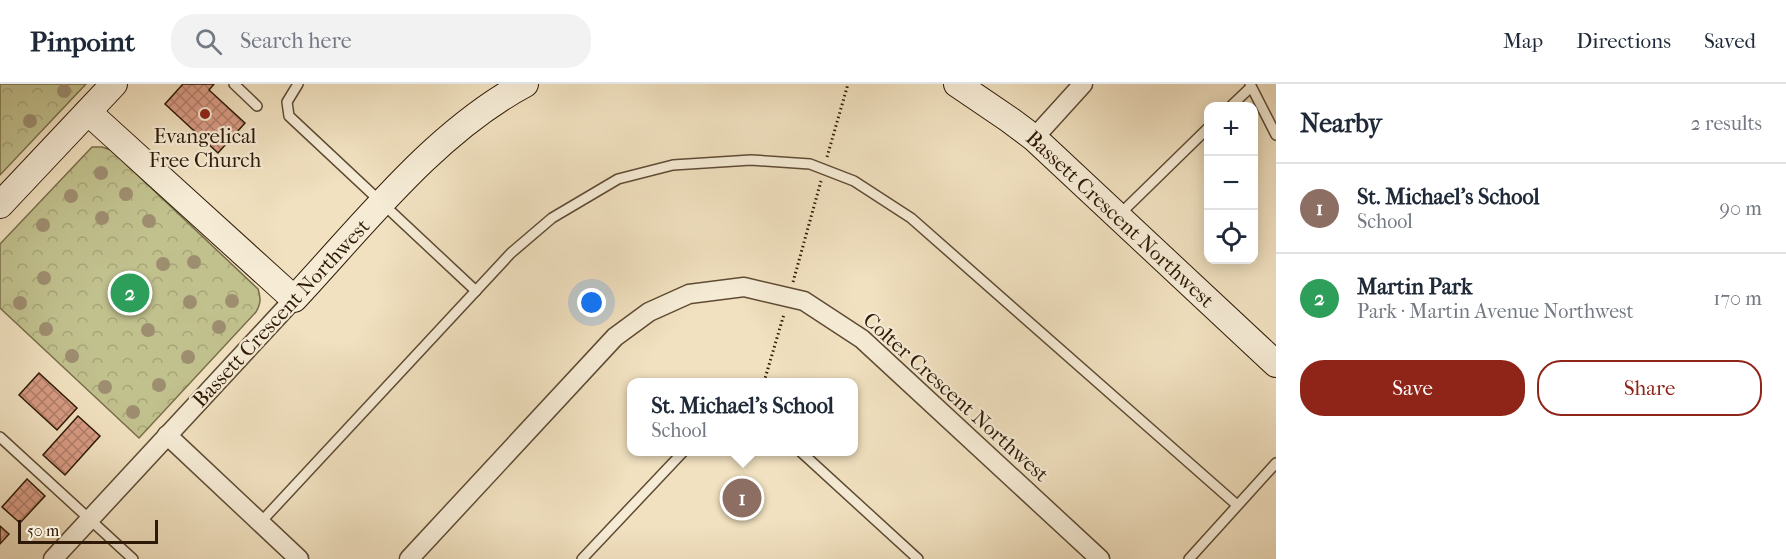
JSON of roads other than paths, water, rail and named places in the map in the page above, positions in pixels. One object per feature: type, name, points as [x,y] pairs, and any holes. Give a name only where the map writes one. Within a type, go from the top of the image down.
[{"type":"street","points":[[0,205],[114,84]]},
{"type":"street","name":"Bassett Crescent Northwest","points":[[53,559],[382,204],[444,141],[499,98],[525,84]]},
{"type":"street","name":"Bassett Crescent Northwest","points":[[957,84],[1034,138],[1276,364]]},
{"type":"street","points":[[1034,138],[1083,84]]},
{"type":"street","points":[[88,112],[294,299]]},
{"type":"street","name":"Colter Crescent Northwest","points":[[409,559],[615,337],[649,312],[688,294],[744,286],[804,301],[862,339],[1100,559]]},
{"type":"street","points":[[167,435],[299,559]]},
{"type":"lane","points":[[234,84],[257,106]]},
{"type":"lane","points":[[298,84],[287,102],[289,116],[476,291]]},
{"type":"lane","points":[[1235,102],[1250,86],[1276,135]]},
{"type":"lane","points":[[1117,216],[1204,133]]},
{"type":"lane","points":[[260,523],[511,253],[552,218],[618,179],[674,165],[751,160],[810,164],[824,169],[854,181],[911,218],[1237,505]]},
{"type":"lane","points":[[0,438],[133,559]]},
{"type":"lane","points":[[582,559],[679,456]]},
{"type":"lane","points":[[805,456],[918,559]]},
{"type":"lane","points":[[1189,559],[1276,464]]},
{"type":"place","name":"Evangelical Free Church","points":[[205,114]]},
{"type":"place","name":"Martin Park","points":[[130,293]]},
{"type":"place","name":"St. Michael's School","points":[[742,498]]}]
